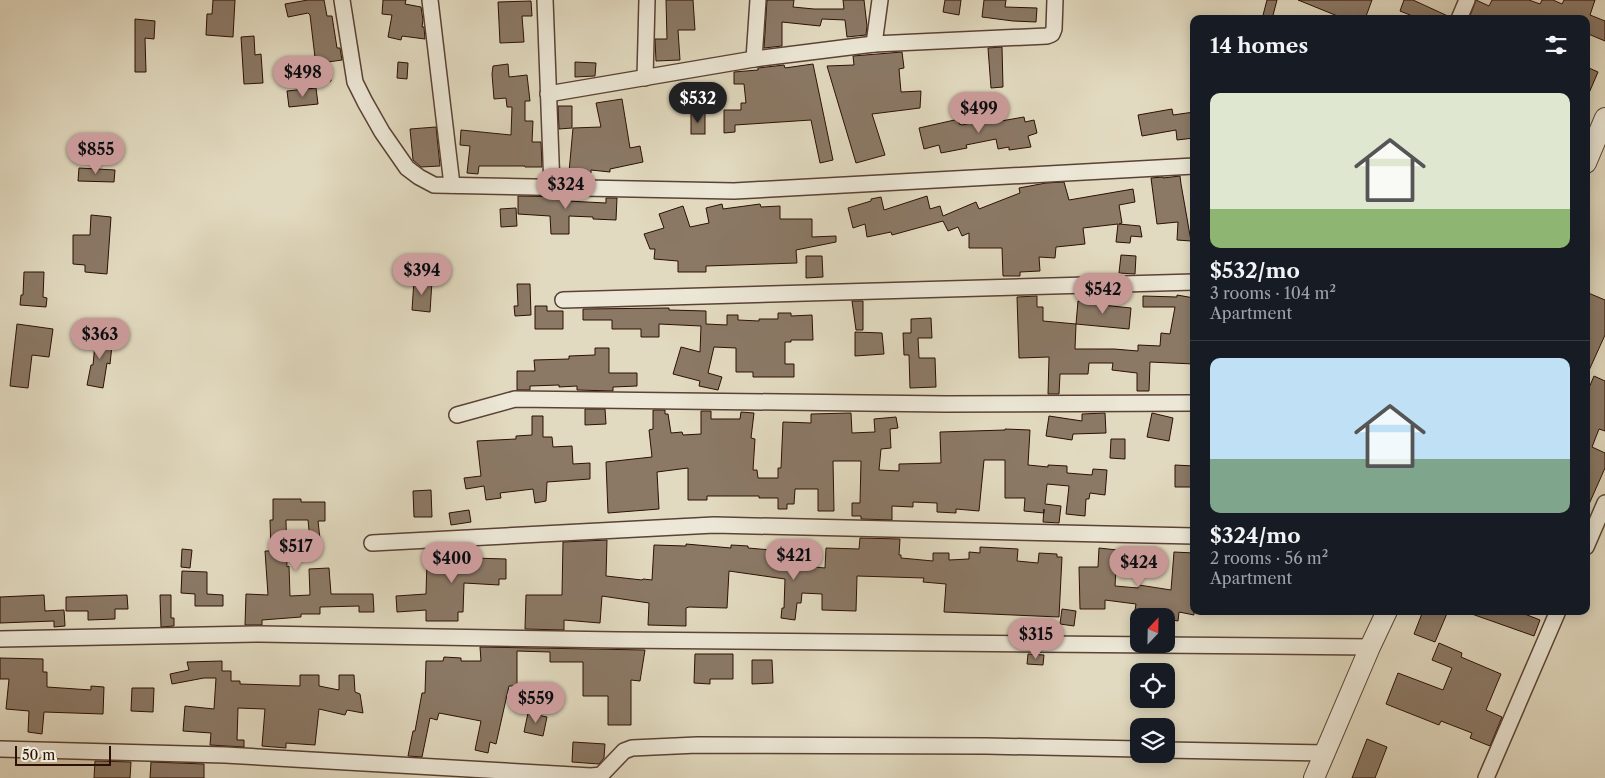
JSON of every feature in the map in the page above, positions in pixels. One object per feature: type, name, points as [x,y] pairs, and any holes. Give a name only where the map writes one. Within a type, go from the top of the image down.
[{"type":"street","points":[[342,0],[355,82],[382,132],[407,168],[434,185],[734,191],[1190,166]]},
{"type":"street","points":[[430,0],[452,185]]},
{"type":"street","points":[[545,0],[552,187]]},
{"type":"street","points":[[645,78],[647,0]]},
{"type":"street","points":[[754,59],[758,0]]},
{"type":"street","points":[[874,44],[880,0]]},
{"type":"street","points":[[548,94],[754,59],[874,44],[1047,36],[1052,34],[1054,29],[1055,0]]},
{"type":"street","points":[[1460,15],[1466,0]]},
{"type":"street","points":[[1591,139],[1605,118]]},
{"type":"street","points":[[563,300],[1190,282]]},
{"type":"street","points":[[457,415],[515,399],[946,404],[1190,403]]},
{"type":"street","points":[[1590,537],[1605,503]]},
{"type":"street","points":[[372,543],[714,525],[1190,536]]},
{"type":"street","points":[[1314,778],[1385,615]]},
{"type":"street","points":[[1486,778],[1556,615]]},
{"type":"street","points":[[0,639],[260,634],[638,640],[1370,647]]},
{"type":"street","points":[[0,749],[225,755],[591,776],[601,775],[624,751],[632,748],[707,745],[1130,749]]},
{"type":"street","points":[[1175,750],[1326,752]]},
{"type":"building","points":[[213,0],[235,0],[233,37],[206,35],[207,14],[212,14]]},
{"type":"building","points":[[308,0],[324,0],[327,16],[332,16],[337,48],[340,48],[342,60],[328,62],[331,81],[318,83],[310,15],[308,13],[288,17],[285,4]]},
{"type":"building","points":[[383,0],[406,0],[405,4],[421,7],[425,39],[402,36],[401,40],[388,37],[392,15],[382,14]]},
{"type":"building","points":[[666,0],[693,0],[695,30],[678,30],[680,60],[656,61],[655,39],[667,39]]},
{"type":"building","points":[[767,0],[794,0],[793,7],[844,9],[843,0],[864,0],[867,26],[866,35],[847,37],[845,20],[822,19],[820,26],[782,22],[782,46],[764,48]]},
{"type":"building","points":[[945,0],[961,0],[959,15],[943,12]]},
{"type":"building","points":[[984,0],[1006,0],[1005,7],[1037,8],[1036,22],[982,17]]},
{"type":"building","points":[[1267,0],[1277,0],[1273,15],[1263,15]]},
{"type":"building","points":[[1298,0],[1372,0],[1366,15],[1335,15]]},
{"type":"building","points":[[1404,0],[1413,0],[1446,15],[1410,15],[1400,11]]},
{"type":"building","points":[[1476,0],[1489,6],[1492,0],[1529,0],[1540,4],[1542,0],[1553,0],[1562,4],[1564,0],[1595,0],[1590,15],[1470,15]]},
{"type":"building","points":[[531,1],[532,16],[522,16],[524,42],[500,43],[498,2]]},
{"type":"building","points":[[1590,15],[1605,21],[1605,41],[1590,35]]},
{"type":"building","points":[[135,19],[155,21],[154,39],[145,38],[146,72],[135,72]]},
{"type":"building","points":[[254,36],[255,55],[261,54],[263,83],[244,84],[241,37]]},
{"type":"building","points":[[1002,47],[1003,87],[991,88],[988,48]]},
{"type":"building","points":[[902,52],[904,68],[899,69],[901,92],[921,91],[920,108],[872,114],[885,155],[856,163],[827,66],[854,65],[853,56]]},
{"type":"building","points":[[398,62],[408,63],[407,79],[397,78]]},
{"type":"building","points":[[575,62],[596,63],[595,76],[575,77]]},
{"type":"building","points":[[508,64],[509,77],[527,75],[530,101],[525,101],[525,121],[533,121],[532,142],[541,142],[542,167],[479,166],[478,174],[467,173],[470,146],[460,145],[461,130],[511,135],[512,107],[507,107],[506,98],[494,99],[492,74],[493,66]]},
{"type":"building","points":[[813,64],[833,160],[820,163],[811,120],[735,125],[735,132],[724,133],[724,110],[741,110],[741,103],[746,103],[744,84],[734,84],[734,72],[784,65],[785,68]]},
{"type":"building","points":[[1590,68],[1598,72],[1590,91]]},
{"type":"building","points":[[316,88],[318,104],[289,107],[287,91]]},
{"type":"building","points":[[622,99],[630,148],[640,146],[643,162],[610,169],[610,172],[591,170],[591,173],[569,172],[573,128],[601,127],[596,103]]},
{"type":"building","points":[[558,106],[572,106],[572,128],[559,129]]},
{"type":"building","points":[[1172,109],[1173,115],[1190,113],[1190,138],[1177,140],[1176,130],[1142,136],[1138,115]]},
{"type":"building","points":[[691,113],[705,113],[705,134],[691,134]]},
{"type":"building","points":[[1001,115],[1001,121],[1024,117],[1025,122],[1034,120],[1037,133],[1028,136],[1031,147],[1009,150],[1009,147],[998,149],[996,139],[966,145],[967,148],[941,153],[939,145],[924,149],[919,128],[959,119],[959,124],[962,125]]},
{"type":"building","points":[[436,127],[440,166],[421,167],[413,160],[410,129]]},
{"type":"building","points":[[79,168],[115,170],[114,182],[78,181]]},
{"type":"building","points":[[1180,176],[1190,241],[1177,240],[1178,222],[1157,224],[1151,178]]},
{"type":"building","points":[[1064,182],[1069,200],[1133,189],[1135,202],[1119,205],[1122,223],[1119,224],[1140,226],[1142,237],[1131,236],[1130,243],[1116,242],[1118,224],[1083,228],[1085,244],[1056,247],[1055,258],[1039,257],[1040,271],[1020,272],[1020,276],[1003,276],[1002,248],[969,248],[969,233],[962,236],[958,227],[948,231],[943,221],[892,235],[891,232],[867,237],[865,224],[853,228],[848,208],[881,197],[884,210],[927,196],[930,209],[940,206],[943,216],[976,202],[979,209],[1020,193],[1019,188]]},
{"type":"building","points":[[518,196],[567,197],[567,201],[606,203],[606,198],[617,198],[616,220],[569,216],[569,234],[551,234],[550,216],[518,214]]},
{"type":"building","points":[[722,204],[723,209],[760,204],[761,207],[780,206],[780,219],[812,219],[812,237],[836,236],[836,242],[796,250],[797,263],[706,266],[706,272],[678,272],[678,261],[654,259],[655,249],[650,249],[644,234],[664,228],[659,214],[683,206],[690,227],[709,223],[706,208]]},
{"type":"building","points":[[516,208],[517,226],[501,227],[500,209]]},
{"type":"building","points":[[91,215],[111,217],[107,274],[85,272],[85,265],[73,264],[73,235],[90,235]]},
{"type":"building","points":[[1121,255],[1136,256],[1135,274],[1119,273]]},
{"type":"building","points":[[806,256],[822,256],[823,277],[806,278]]},
{"type":"building","points":[[24,272],[44,272],[43,297],[47,298],[46,307],[20,305],[21,295],[23,295]]},
{"type":"building","points":[[414,280],[432,281],[430,312],[412,310]]},
{"type":"building","points":[[517,284],[530,284],[531,315],[515,316],[514,306],[518,306]]},
{"type":"building","points":[[1590,294],[1605,300],[1605,335],[1590,368]]},
{"type":"building","points":[[1177,295],[1190,297],[1190,364],[1150,362],[1149,391],[1137,391],[1137,373],[1112,370],[1113,363],[1089,363],[1088,374],[1060,374],[1059,394],[1048,394],[1049,357],[1019,358],[1017,297],[1037,296],[1037,307],[1043,307],[1043,321],[1076,324],[1075,349],[1138,351],[1138,345],[1160,346],[1161,333],[1170,334],[1175,307],[1143,307],[1143,296],[1177,297]]},
{"type":"building","points":[[852,301],[863,301],[863,330],[856,330]]},
{"type":"building","points":[[1078,301],[1102,302],[1102,305],[1131,308],[1129,329],[1076,324]]},
{"type":"building","points":[[535,306],[547,306],[547,311],[563,311],[563,329],[535,329]]},
{"type":"building","points":[[669,308],[669,310],[706,311],[706,324],[727,325],[727,315],[738,315],[738,320],[759,321],[759,319],[778,319],[778,313],[791,313],[791,316],[812,315],[813,340],[791,340],[791,342],[785,342],[785,364],[794,364],[794,377],[753,377],[753,372],[736,372],[736,348],[714,347],[708,373],[722,377],[718,390],[699,386],[700,381],[673,374],[681,347],[700,352],[701,326],[659,324],[659,337],[641,337],[641,329],[612,329],[612,320],[583,320],[583,309]]},
{"type":"building","points":[[931,318],[932,338],[918,338],[919,358],[935,358],[936,387],[910,388],[909,355],[904,355],[903,333],[911,333],[911,319]]},
{"type":"building","points":[[17,324],[53,329],[49,357],[32,355],[28,388],[10,386]]},
{"type":"building","points":[[855,332],[882,333],[884,354],[855,356]]},
{"type":"building","points":[[96,334],[113,336],[110,364],[107,363],[103,388],[87,385],[91,365],[93,365]]},
{"type":"building","points":[[595,348],[609,348],[609,373],[637,373],[637,386],[613,387],[613,391],[577,390],[577,386],[559,387],[559,385],[530,386],[530,390],[517,390],[517,371],[535,371],[534,360],[569,359],[569,356],[595,355]]},
{"type":"building","points":[[1594,376],[1605,381],[1605,431],[1599,429],[1592,447],[1605,453],[1605,468],[1590,502],[1590,386]]},
{"type":"building","points":[[585,409],[605,409],[606,424],[585,425]]},
{"type":"building","points":[[653,410],[665,410],[665,414],[668,414],[671,433],[682,432],[683,435],[701,434],[701,411],[711,411],[711,419],[740,419],[741,412],[754,413],[751,438],[755,439],[753,470],[757,470],[758,478],[778,478],[778,468],[781,468],[783,422],[811,423],[811,414],[851,413],[852,433],[875,432],[874,419],[896,417],[898,428],[890,429],[891,448],[881,449],[879,470],[899,471],[899,464],[941,463],[940,432],[1005,429],[1030,430],[1028,465],[1067,466],[1067,473],[1092,475],[1093,469],[1107,470],[1105,495],[1090,493],[1089,499],[1086,499],[1085,516],[1066,514],[1069,486],[1047,484],[1045,504],[1061,506],[1059,523],[1043,522],[1044,513],[1024,511],[1025,498],[1005,498],[1005,460],[984,460],[979,511],[956,509],[956,513],[937,512],[937,503],[913,502],[913,507],[892,506],[892,520],[861,519],[861,516],[852,516],[852,503],[860,503],[861,461],[833,461],[834,511],[818,511],[818,489],[795,489],[794,504],[787,504],[787,509],[778,509],[778,498],[759,498],[759,496],[707,496],[707,500],[688,500],[688,468],[657,472],[659,509],[608,513],[606,462],[652,457],[649,430],[653,429]]},
{"type":"building","points":[[1105,413],[1106,433],[1073,434],[1072,440],[1046,436],[1049,416],[1082,421],[1082,414]]},
{"type":"building","points":[[1152,413],[1173,418],[1169,441],[1147,437]]},
{"type":"building","points":[[532,416],[543,416],[543,437],[552,437],[553,447],[572,446],[573,464],[590,463],[590,479],[547,482],[546,501],[535,503],[533,489],[500,493],[501,498],[486,500],[484,486],[466,489],[464,478],[481,476],[477,441],[516,439],[516,436],[532,435]]},
{"type":"building","points":[[1111,439],[1125,439],[1125,459],[1110,458]]},
{"type":"building","points":[[1175,465],[1190,466],[1190,487],[1175,487]]},
{"type":"building","points":[[431,490],[432,517],[414,517],[413,491]]},
{"type":"building","points":[[273,499],[301,499],[301,502],[325,502],[325,521],[318,521],[320,539],[310,540],[308,520],[286,520],[290,596],[310,595],[309,569],[329,568],[331,594],[373,594],[374,612],[359,612],[359,606],[320,607],[320,614],[301,614],[301,617],[262,620],[262,625],[245,625],[246,594],[268,595],[265,551],[271,551],[270,520],[273,520]]},
{"type":"building","points":[[469,510],[471,522],[451,525],[449,513]]},
{"type":"building","points":[[860,538],[900,539],[899,555],[901,555],[901,558],[933,561],[933,553],[949,553],[949,560],[969,559],[969,552],[980,553],[980,547],[1018,549],[1017,561],[1038,563],[1039,553],[1057,554],[1057,557],[1062,557],[1059,617],[944,612],[946,584],[923,582],[924,578],[857,576],[856,611],[822,610],[822,594],[802,593],[801,603],[797,603],[795,620],[781,618],[782,608],[784,608],[785,579],[729,571],[727,608],[686,608],[686,626],[648,625],[649,603],[602,596],[600,623],[564,620],[564,630],[525,629],[526,595],[562,595],[563,542],[607,540],[606,576],[652,580],[654,545],[686,546],[686,544],[731,548],[731,545],[806,553],[805,566],[825,568],[826,548],[859,549]]},
{"type":"building","points":[[473,547],[473,558],[506,559],[506,579],[499,579],[499,585],[464,583],[463,612],[458,612],[458,621],[426,621],[426,610],[397,612],[396,596],[426,594],[427,560],[443,560],[443,549]]},
{"type":"building","points":[[1099,548],[1117,550],[1115,586],[1138,588],[1139,585],[1171,590],[1174,552],[1190,553],[1190,614],[1179,612],[1178,621],[1175,620],[1175,608],[1135,608],[1136,604],[1105,600],[1105,609],[1080,609],[1079,567],[1098,567]]},
{"type":"building","points":[[182,549],[192,550],[190,568],[181,567]]},
{"type":"building","points":[[182,571],[207,572],[207,594],[223,595],[223,606],[195,606],[195,594],[181,593]]},
{"type":"building","points":[[44,595],[45,611],[64,610],[65,626],[54,627],[54,621],[0,623],[0,597]]},
{"type":"building","points":[[127,595],[128,609],[115,609],[115,619],[88,620],[88,611],[66,611],[66,597]]},
{"type":"building","points":[[160,595],[171,595],[171,618],[174,618],[174,626],[161,627]]},
{"type":"building","points":[[1062,609],[1076,611],[1074,626],[1060,624]]},
{"type":"building","points":[[1421,615],[1446,615],[1435,642],[1414,634]]},
{"type":"building","points":[[1475,615],[1527,615],[1540,620],[1534,636]]},
{"type":"building","points":[[1439,643],[1462,653],[1461,657],[1501,674],[1486,710],[1502,717],[1490,746],[1470,738],[1472,733],[1441,721],[1439,725],[1386,704],[1398,673],[1443,690],[1452,668],[1432,660]]},
{"type":"building","points":[[480,647],[645,650],[640,681],[631,680],[631,725],[608,725],[608,696],[583,696],[583,662],[550,662],[550,652],[517,651],[517,686],[509,686],[496,744],[490,742],[488,753],[475,750],[481,721],[439,713],[437,720],[430,718],[422,757],[408,756],[422,693],[425,693],[426,661],[443,661],[444,657],[461,658],[461,661],[481,661]]},
{"type":"building","points":[[695,654],[733,654],[733,679],[710,679],[710,684],[694,683]]},
{"type":"building","points":[[1028,654],[1044,655],[1043,665],[1027,664]]},
{"type":"building","points":[[0,658],[43,659],[43,672],[47,672],[47,687],[91,690],[91,686],[104,687],[103,714],[44,712],[42,734],[28,732],[29,711],[6,709],[9,679],[0,679]]},
{"type":"building","points":[[752,660],[772,660],[773,683],[752,684]]},
{"type":"building","points":[[222,661],[222,671],[231,671],[231,681],[240,681],[240,684],[300,686],[300,675],[319,675],[319,686],[339,690],[339,675],[354,675],[355,692],[360,694],[363,713],[347,710],[345,715],[319,709],[315,745],[286,743],[286,748],[262,746],[265,709],[238,708],[237,740],[244,740],[244,747],[210,745],[211,733],[183,731],[185,706],[214,709],[216,678],[204,678],[172,684],[170,674],[189,670],[187,662]]},
{"type":"building","points":[[132,688],[154,688],[153,712],[131,711]]},
{"type":"building","points":[[528,713],[547,717],[543,736],[524,732]]},
{"type":"building","points":[[1367,739],[1387,747],[1375,778],[1352,778]]},
{"type":"building","points":[[573,742],[605,744],[604,758],[599,764],[572,762]]},
{"type":"building","points":[[95,761],[131,762],[130,778],[94,778]]},
{"type":"building","points":[[151,762],[204,764],[204,778],[150,778]]}]
